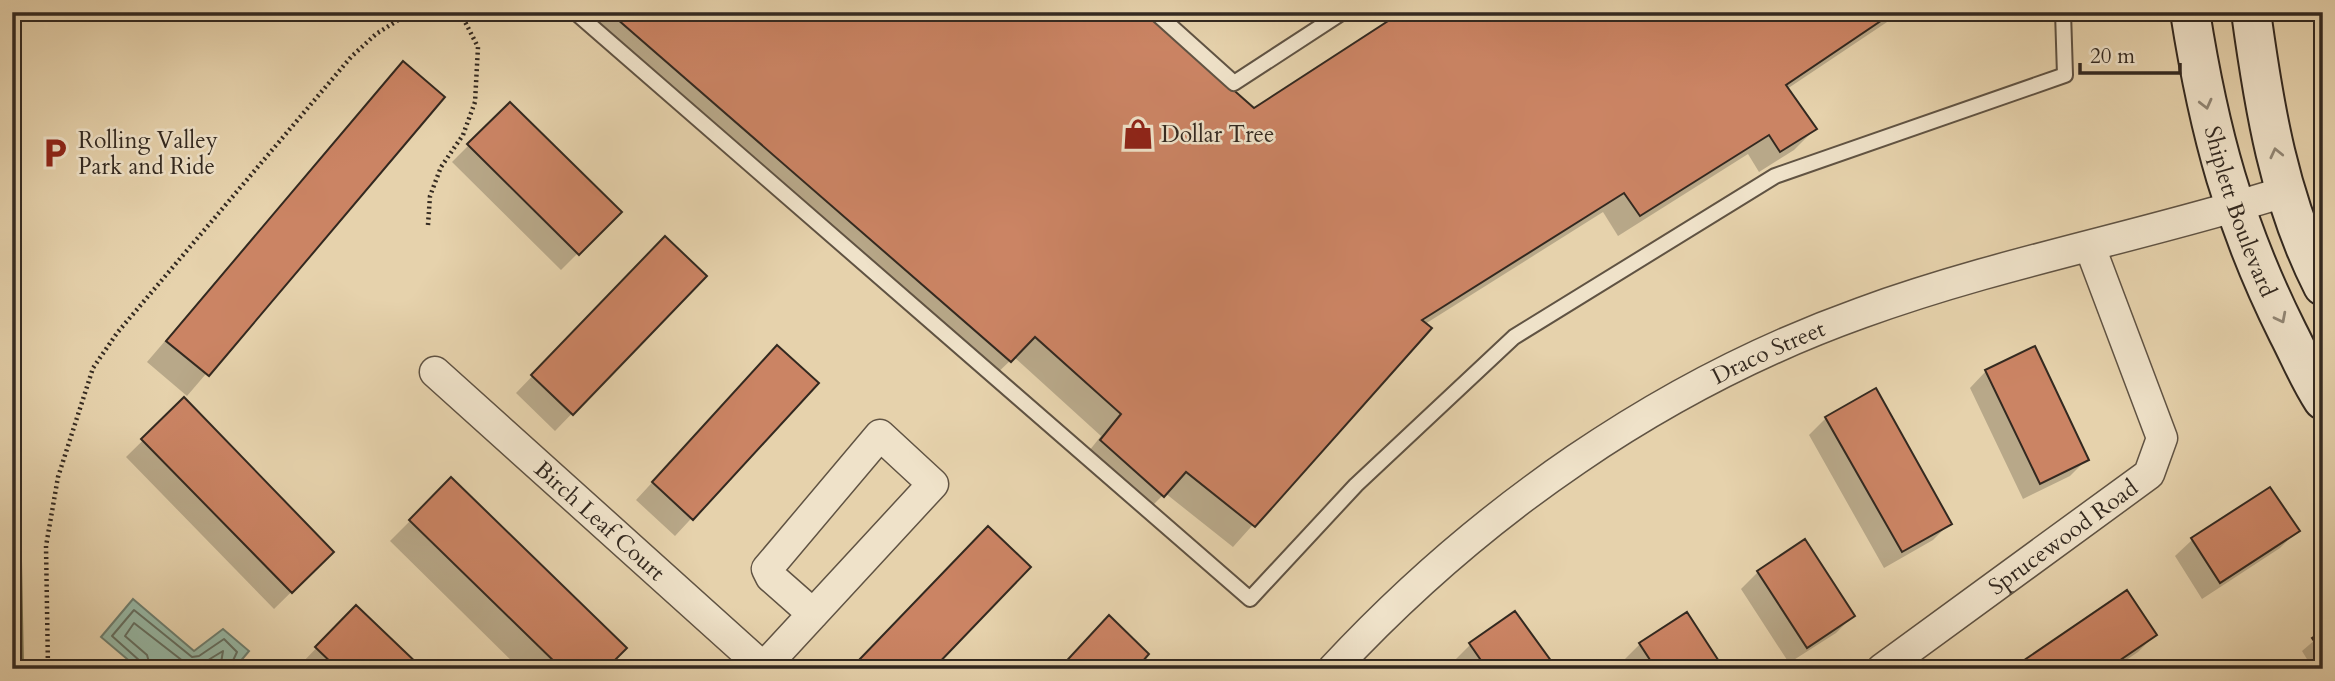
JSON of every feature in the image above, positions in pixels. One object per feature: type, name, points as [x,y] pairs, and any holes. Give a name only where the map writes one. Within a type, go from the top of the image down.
[{"type":"street","name":"Shiplett Boulevard","points":[[2190,12],[2203,95],[2233,208],[2259,274],[2323,400]]},
{"type":"street","name":"Shiplett Boulevard","points":[[2251,12],[2262,91],[2284,192],[2303,247],[2323,286]]},
{"type":"street","name":"Draco Street","points":[[1334,669],[1445,559],[1524,495],[1656,409],[1790,341],[1934,288],[2284,192]]},
{"type":"street","name":"Sprucewood Road","points":[[1882,669],[2149,474],[2162,438],[2090,247]]},
{"type":"street","name":"Birch Leaf Court","points":[[435,372],[764,668]]},
{"type":"street","points":[[764,668],[933,484],[880,435],[766,569],[771,577],[813,614]]},
{"type":"lane","points":[[575,12],[1250,599],[1356,485],[1514,337],[1776,176],[2065,75],[2063,12]]},
{"type":"lane","points":[[1154,12],[1234,83],[1343,12]]},
{"type":"path","points":[[48,669],[46,547],[58,477],[79,403],[93,368],[117,333],[351,57],[376,34],[411,12]]},
{"type":"path","points":[[428,225],[430,195],[441,167],[463,135],[475,102],[478,47],[460,12]]},
{"type":"green space","points":[[12,561],[21,561],[23,669],[12,669]]},
{"type":"water","points":[[133,599],[194,651],[223,629],[249,651],[234,669],[139,669],[101,637]]},
{"type":"building","points":[[609,12],[1145,12],[1254,108],[1402,12],[1894,12],[1786,85],[1817,129],[1780,152],[1769,135],[1640,216],[1624,193],[1422,320],[1432,328],[1255,527],[1186,472],[1164,497],[1100,440],[1121,414],[1035,337],[1011,362]]},
{"type":"building","points":[[403,61],[445,97],[209,376],[166,341]]},
{"type":"building","points":[[510,102],[622,212],[579,255],[467,144]]},
{"type":"building","points":[[665,236],[707,276],[573,415],[531,375]]},
{"type":"building","points":[[777,345],[819,383],[693,520],[652,482]]},
{"type":"building","points":[[2035,346],[2089,460],[2040,484],[1985,370]]},
{"type":"building","points":[[1876,388],[1952,524],[1902,552],[1825,417]]},
{"type":"building","points":[[184,397],[334,552],[292,593],[141,439]]},
{"type":"building","points":[[451,477],[627,648],[606,669],[562,669],[409,520]]},
{"type":"building","points":[[2270,487],[2300,531],[2220,583],[2191,538]]},
{"type":"building","points":[[988,526],[1031,567],[933,669],[866,669],[858,661]]},
{"type":"building","points":[[1805,539],[1855,616],[1807,648],[1757,571]]},
{"type":"building","points":[[2127,590],[2157,635],[2107,669],[2011,669]]},
{"type":"building","points":[[356,605],[423,669],[338,669],[315,647]]},
{"type":"building","points":[[1515,611],[1557,669],[1487,669],[1469,643]]},
{"type":"building","points":[[1687,612],[1724,669],[1656,669],[1639,643]]},
{"type":"building","points":[[1109,615],[1149,654],[1136,669],[1059,669]]},
{"type":"building","points":[[2323,631],[2323,654],[2312,638]]},
{"type":"place","name":"Dollar Tree","points":[[1138,134]]},
{"type":"place","name":"Rolling Valley Park and Ride","points":[[55,153]]}]
